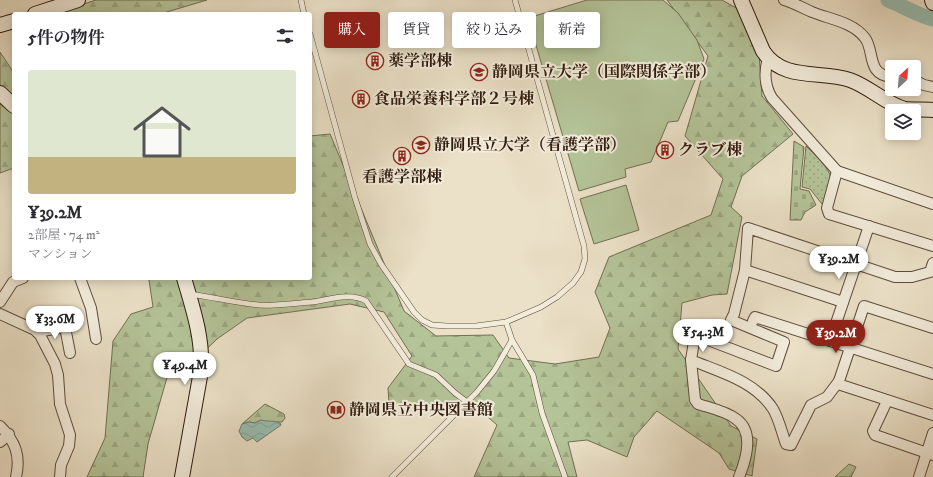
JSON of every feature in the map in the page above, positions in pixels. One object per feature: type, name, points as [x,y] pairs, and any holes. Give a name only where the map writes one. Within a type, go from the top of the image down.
[{"type":"street","points":[[41,12],[78,0]]},
{"type":"street","points":[[741,0],[751,20],[760,45],[768,58],[782,68],[790,71],[849,80],[905,108],[933,110]]},
{"type":"street","points":[[784,0],[853,28],[864,36],[868,43],[871,60],[878,71],[885,75]]},
{"type":"street","points":[[0,25],[12,22]]},
{"type":"street","points":[[768,58],[766,84],[772,98],[837,171],[933,204]]},
{"type":"street","points":[[921,84],[933,87]]},
{"type":"street","points":[[0,93],[12,104]]},
{"type":"street","points":[[837,171],[826,208],[829,214],[933,246]]},
{"type":"street","points":[[830,342],[869,226]]},
{"type":"street","points":[[739,477],[745,464],[747,436],[742,424],[735,418],[698,404],[695,400],[691,360],[695,335],[776,366],[784,342],[731,320],[734,314],[744,270],[748,228],[895,277],[912,277],[930,272],[933,263]]},
{"type":"street","points":[[744,270],[843,302]]},
{"type":"street","points":[[0,302],[13,282],[18,280]]},
{"type":"street","points":[[81,280],[92,308],[96,339]]},
{"type":"street","points":[[182,477],[201,371],[202,354],[197,324],[185,280]]},
{"type":"street","points":[[691,360],[742,381],[762,395],[774,410],[786,444],[791,445],[810,406],[826,397],[839,381],[864,306],[932,325]]},
{"type":"street","points":[[0,314],[28,326],[37,332],[55,364],[58,375],[60,404],[70,435],[69,446],[61,465],[60,477]]},
{"type":"street","points":[[753,321],[755,317],[933,374]]},
{"type":"street","points":[[37,332],[65,327],[70,353]]},
{"type":"street","points":[[839,381],[841,385],[933,415]]},
{"type":"street","points":[[888,401],[873,431],[875,435],[930,454]]},
{"type":"street","points":[[0,426],[9,434],[16,447],[18,460],[16,477]]},
{"type":"street","points":[[919,477],[930,454],[933,433]]},
{"type":"street","points":[[0,442],[9,434]]},
{"type":"lane","points":[[300,0],[303,12]]},
{"type":"lane","points":[[312,41],[355,198],[370,244],[381,264],[414,312],[422,320],[432,325],[476,326],[506,322],[541,307],[557,297],[573,283],[582,272],[585,259],[584,246],[515,0]]},
{"type":"lane","points":[[188,293],[261,305],[325,301],[355,297],[361,298],[366,301],[408,364],[436,375],[467,402]]},
{"type":"lane","points":[[506,322],[512,340],[534,375],[542,413],[565,477]]},
{"type":"lane","points":[[392,477],[477,392],[494,371],[512,340]]},
{"type":"green space","points":[[96,0],[207,0],[167,12],[60,12]]},
{"type":"green space","points":[[587,0],[663,0],[678,13],[697,40],[704,59],[678,121],[668,122],[651,162],[625,169],[626,177],[579,191],[536,45],[536,16],[544,13],[544,48],[600,48],[600,12],[548,12]]},
{"type":"green space","points":[[667,0],[722,0],[738,9],[759,54],[762,96],[793,134],[742,176],[731,207],[742,217],[727,294],[712,295],[682,303],[678,349],[731,426],[757,439],[752,476],[729,469],[719,453],[657,411],[634,437],[627,457],[587,440],[568,442],[577,477],[474,477],[497,425],[473,404],[389,404],[388,388],[412,356],[384,312],[350,304],[247,318],[217,339],[193,362],[172,360],[148,444],[143,477],[87,477],[105,438],[113,341],[131,314],[153,307],[149,280],[312,280],[312,136],[330,134],[404,311],[436,336],[493,335],[509,358],[555,364],[599,357],[610,328],[595,292],[609,257],[711,215],[723,179],[685,136],[708,56]]},
{"type":"green space","points":[[0,52],[12,70],[12,169],[0,173]]},
{"type":"green space","points":[[794,141],[804,147],[800,189],[809,191],[816,205],[805,212],[801,220],[790,220]]},
{"type":"green space","points":[[806,146],[821,161],[830,175],[830,185],[824,204],[822,204],[810,189],[802,187]]},
{"type":"green space","points":[[626,185],[639,230],[594,244],[580,199]]},
{"type":"green space","points":[[265,404],[284,414],[285,418],[282,422],[268,422],[261,420],[255,423],[249,422],[242,424]]},
{"type":"green space","points":[[849,464],[856,467],[851,477],[835,477]]},
{"type":"water","points":[[261,420],[278,422],[281,425],[257,442],[253,438],[247,441],[242,437],[239,431],[242,424],[249,422],[255,423]]},
{"type":"waterway","points":[[888,0],[933,19]]},
{"type":"place","name":"薬学部棟","points":[[375,61]]},
{"type":"place","name":"静岡県立大学（国際関係学部）","points":[[479,72]]},
{"type":"place","name":"食品栄養科学部２号棟","points":[[361,99]]},
{"type":"place","name":"静岡県立大学（看護学部）","points":[[421,145]]},
{"type":"place","name":"クラブ棟","points":[[665,150]]},
{"type":"place","name":"看護学部棟","points":[[402,156]]},
{"type":"place","name":"静岡県立中央図書館","points":[[336,410]]}]
